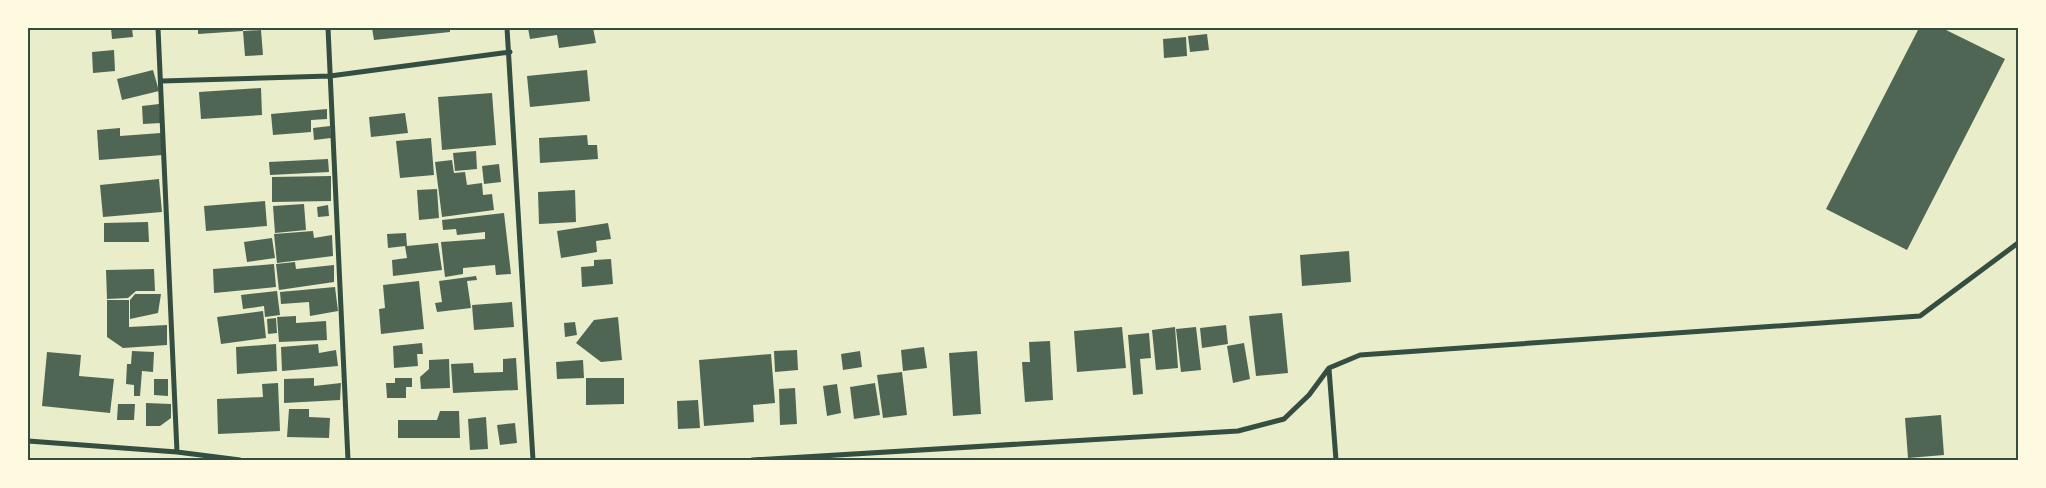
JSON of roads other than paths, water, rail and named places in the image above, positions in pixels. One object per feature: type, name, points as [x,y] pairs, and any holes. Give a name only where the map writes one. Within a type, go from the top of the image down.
[{"type":"street","points":[[158,28],[162,81],[177,452]]},
{"type":"street","points":[[328,28],[348,460]]},
{"type":"street","points":[[507,28],[510,52],[533,460]]},
{"type":"street","points":[[162,81],[330,76],[510,52]]},
{"type":"street","points":[[752,460],[1238,431],[1284,419],[1309,395],[1330,368],[1360,355],[1920,316],[2018,243]]},
{"type":"street","points":[[1330,368],[1336,460]]},
{"type":"street","points":[[28,441],[177,452],[240,460]]}]
